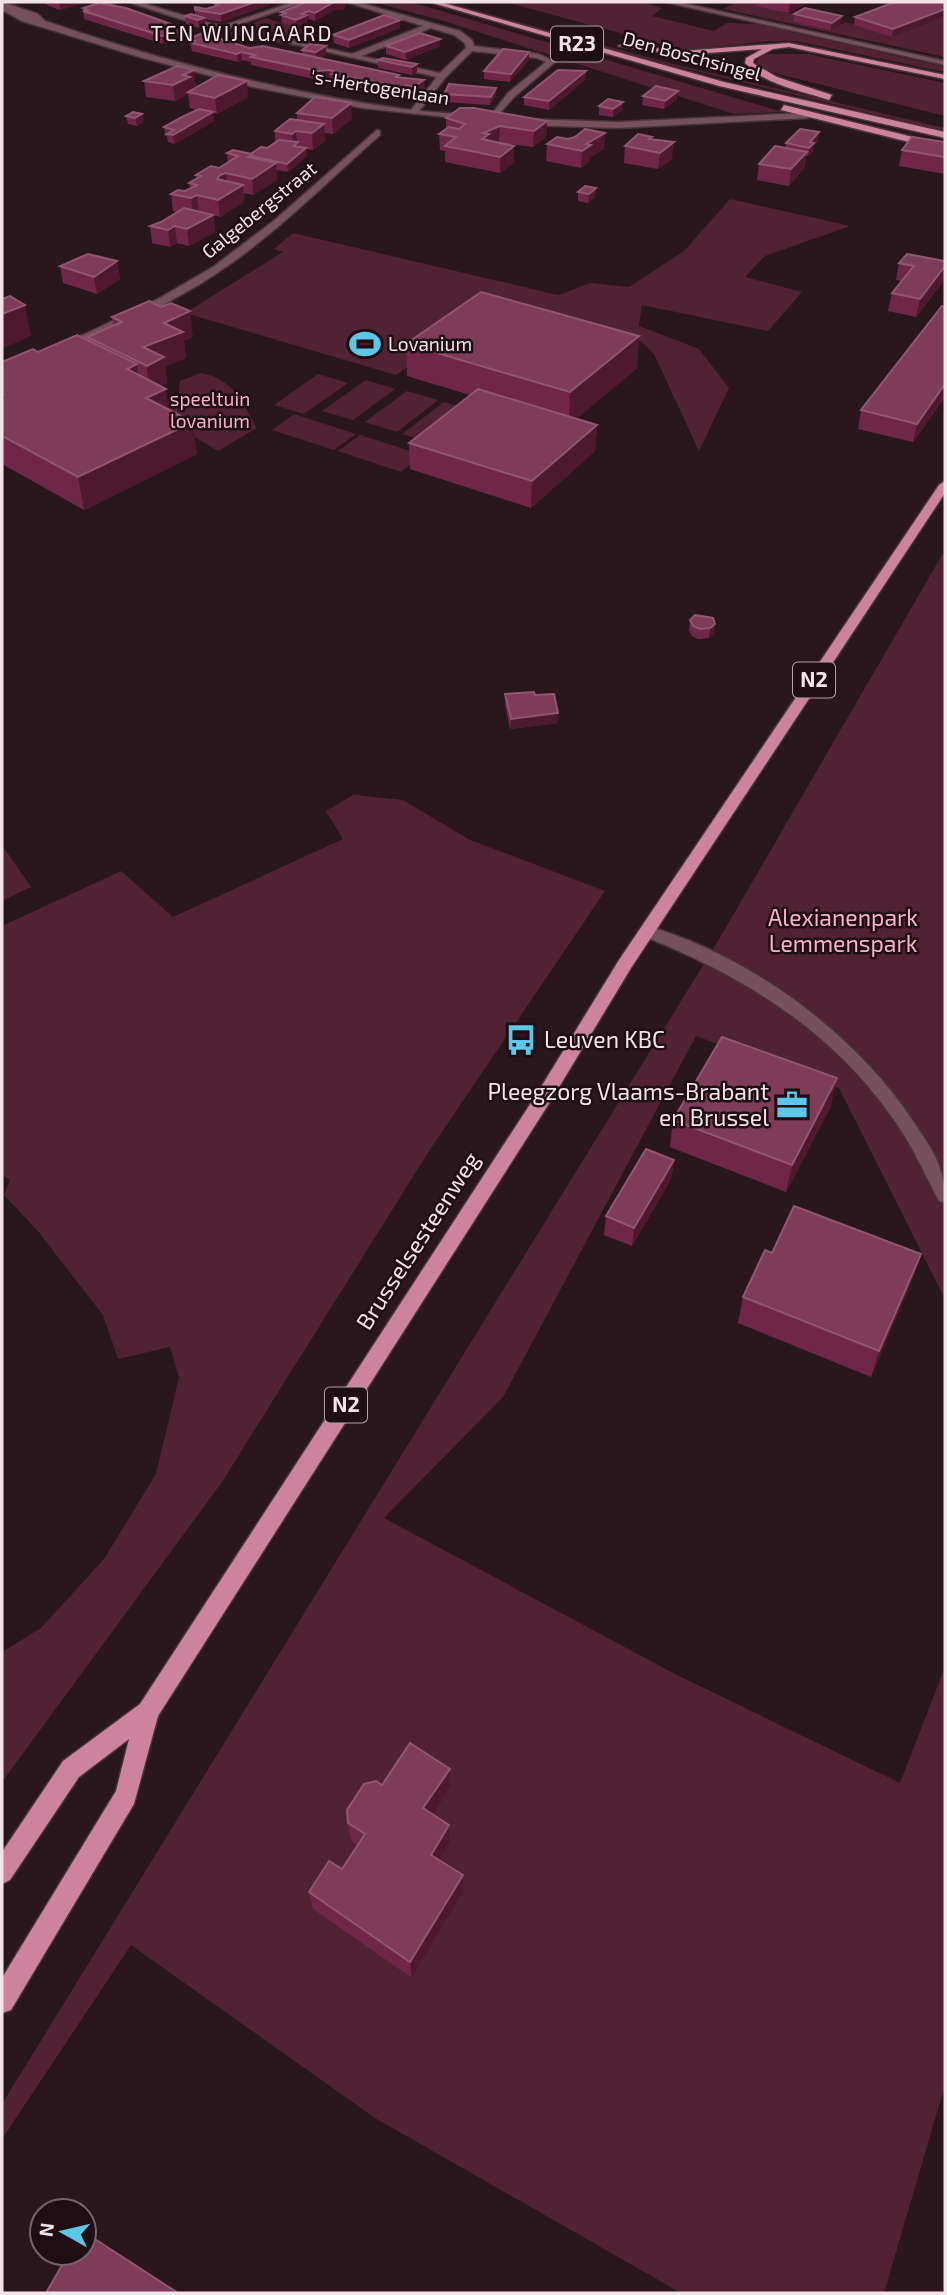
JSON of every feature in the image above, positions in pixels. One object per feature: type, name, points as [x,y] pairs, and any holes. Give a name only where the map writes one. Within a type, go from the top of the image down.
[{"type":"main road","name":"Den Boschsingel","points":[[433,2],[722,84],[945,135]]},
{"type":"main road","name":"Den Boschsingel","points":[[467,2],[687,63]]},
{"type":"main road","points":[[622,46],[681,54],[769,45],[808,48],[945,77]]},
{"type":"main road","points":[[808,48],[767,50],[754,54],[749,63],[761,74],[812,88],[829,97]]},
{"type":"main road","name":"Den Boschsingel","points":[[752,79],[842,100]]},
{"type":"main road","points":[[722,84],[805,116],[945,148]]},
{"type":"main road","name":"Brusselsesteenweg","points":[[2,2001],[126,1796],[148,1712],[544,1097],[599,1004],[945,485]]},
{"type":"main road","name":"Brusselsesteenweg","points":[[2,1872],[71,1769],[148,1712]]},
{"type":"street","points":[[99,6],[113,2]]},
{"type":"street","points":[[132,2],[211,26],[226,27],[300,2]]},
{"type":"street","points":[[351,2],[465,37],[470,48]]},
{"type":"street","points":[[669,2],[945,63]]},
{"type":"street","name":"'s-Hertogenlaan","points":[[2,5],[25,19],[170,64],[382,122],[405,115],[505,120]]},
{"type":"street","points":[[351,57],[432,25]]},
{"type":"street","points":[[292,43],[442,76]]},
{"type":"street","points":[[405,115],[470,48]]},
{"type":"street","points":[[470,48],[539,56],[551,62],[510,95],[492,119]]},
{"type":"street","points":[[518,121],[618,125],[805,116]]},
{"type":"street","name":"Galgebergstraat","points":[[56,349],[145,309],[216,269],[241,251],[382,122]]},
{"type":"street","points":[[648,931],[699,950],[784,1001],[845,1050],[905,1118],[945,1196]]},
{"type":"green space","points":[[373,2],[411,2],[783,112],[734,114],[444,21]]},
{"type":"green space","points":[[445,2],[673,64],[945,128],[945,131],[671,65]]},
{"type":"green space","points":[[505,2],[642,2],[662,8],[652,16],[714,31],[727,23],[756,24],[945,67],[945,72],[796,41],[769,41],[683,50]]},
{"type":"green space","points":[[737,2],[764,2],[788,13],[804,16],[830,30],[846,22],[892,36],[945,16],[945,57],[723,9]]},
{"type":"green space","points":[[266,18],[314,33],[282,44],[229,33]]},
{"type":"green space","points":[[807,54],[945,83],[945,116],[761,68],[756,61],[763,55]]},
{"type":"green space","points":[[730,199],[850,226],[765,256],[745,277],[802,292],[768,331],[642,305],[639,326],[699,349],[729,388],[699,451],[654,354],[641,341],[490,308],[396,375],[185,313],[283,252],[274,249],[293,233],[558,295],[590,283],[629,287],[684,251]]},
{"type":"green space","name":"speeltuin lovanium","points":[[201,373],[229,386],[257,428],[218,451],[151,411],[179,395],[180,381]]},
{"type":"green space","points":[[318,374],[348,383],[304,414],[274,405]]},
{"type":"green space","points":[[366,380],[395,389],[353,420],[322,411]]},
{"type":"green space","points":[[407,391],[438,400],[397,432],[365,422]]},
{"type":"green space","points":[[444,402],[476,411],[435,444],[402,434]]},
{"type":"green space","points":[[294,414],[356,434],[334,450],[272,430]]},
{"type":"green space","points":[[360,435],[423,455],[401,472],[338,451]]},
{"type":"green space","name":"Alexianenpark Lemmenspark","points":[[945,550],[945,1299],[839,1088],[696,1036],[503,1397],[384,1518],[675,1674],[900,1783],[945,1667],[945,2085],[884,2293],[681,2293],[375,2118],[131,1945],[2,2139],[2,2104],[718,941]]},
{"type":"green space","points":[[353,795],[403,800],[470,840],[605,891],[429,1151],[222,1482],[2,1782],[2,1652],[41,1628],[104,1559],[156,1474],[179,1377],[170,1347],[118,1359],[103,1315],[37,1230],[4,1195],[10,1180],[2,1175],[2,926],[121,871],[173,917],[343,839],[326,811]]},
{"type":"green space","points":[[2,845],[31,887],[2,901]]},
{"type":"building","points":[[255,2],[221,14],[195,10],[195,7],[206,9],[219,5],[214,3]]},
{"type":"building","points":[[307,2],[334,2],[315,13],[309,11],[302,14],[307,15],[296,20],[281,15],[287,13],[281,12]]},
{"type":"building","points":[[895,2],[945,2],[945,9],[893,29],[855,17]]},
{"type":"building","points":[[99,3],[126,8],[188,30],[162,36],[83,11],[88,10],[83,8]]},
{"type":"building","points":[[805,8],[842,16],[832,23],[794,14]]},
{"type":"building","points":[[191,14],[204,18],[198,20],[185,16]]},
{"type":"building","points":[[384,15],[400,20],[349,40],[333,35]]},
{"type":"building","points":[[202,33],[249,48],[263,46],[399,75],[396,77],[424,80],[413,87],[406,85],[402,88],[332,74],[337,72],[329,70],[318,71],[191,43],[195,41],[189,39]]},
{"type":"building","points":[[420,33],[440,39],[405,52],[386,46]]},
{"type":"building","points":[[310,44],[326,46],[316,52],[302,50]]},
{"type":"building","points":[[503,49],[529,52],[511,74],[484,71]]},
{"type":"building","points":[[383,58],[417,64],[412,67],[378,60]]},
{"type":"building","points":[[177,66],[194,70],[183,75],[190,77],[173,85],[144,81]]},
{"type":"building","points":[[558,70],[586,71],[549,101],[524,97]]},
{"type":"building","points":[[218,75],[247,81],[215,98],[188,92]]},
{"type":"building","points":[[449,84],[496,88],[491,97],[444,94]]},
{"type":"building","points":[[656,86],[678,91],[665,101],[643,96]]},
{"type":"building","points":[[315,97],[351,103],[332,118],[297,113]]},
{"type":"building","points":[[608,99],[623,102],[613,109],[599,106]]},
{"type":"building","points":[[460,108],[547,121],[534,131],[500,126],[483,133],[489,134],[482,139],[514,146],[500,157],[445,146],[456,137],[439,134],[449,127],[459,129],[465,124],[446,118]]},
{"type":"building","points":[[199,109],[213,112],[173,135],[167,134],[174,130],[164,127]]},
{"type":"building","points":[[133,112],[142,114],[135,118],[126,116]]},
{"type":"building","points":[[290,119],[324,124],[312,133],[275,131]]},
{"type":"building","points":[[585,129],[605,133],[586,144],[591,145],[582,151],[547,144],[557,137],[575,137]]},
{"type":"building","points":[[800,129],[819,132],[810,142],[814,143],[809,148],[786,143]]},
{"type":"building","points":[[638,134],[652,137],[649,139],[674,142],[660,153],[625,146]]},
{"type":"building","points":[[912,137],[945,142],[945,157],[902,150]]},
{"type":"building","points":[[279,140],[298,142],[294,146],[306,148],[287,164],[249,155],[261,147],[267,148]]},
{"type":"building","points":[[775,146],[807,152],[791,169],[759,164]]},
{"type":"building","points":[[233,150],[252,154],[248,157],[276,163],[252,179],[226,173],[220,175],[217,179],[243,185],[218,200],[197,195],[191,198],[171,194],[197,185],[189,183],[201,176],[196,175],[211,166],[219,168],[238,156],[227,153]]},
{"type":"building","points":[[585,186],[596,188],[589,194],[578,192]]},
{"type":"building","points":[[184,208],[213,215],[187,229],[175,226],[168,230],[150,226],[161,222]]},
{"type":"building","points":[[88,254],[117,261],[94,277],[60,266]]},
{"type":"building","points":[[907,254],[945,261],[945,266],[920,299],[892,293],[914,266],[899,263]]},
{"type":"building","points":[[481,292],[639,336],[570,392],[406,344]]},
{"type":"building","points":[[10,296],[25,305],[2,314],[2,299]]},
{"type":"building","points":[[149,301],[161,307],[171,303],[190,311],[164,323],[183,332],[143,347],[164,357],[147,366],[87,337],[122,322],[112,317]]},
{"type":"building","points":[[942,306],[945,307],[945,384],[917,424],[861,410]]},
{"type":"building","points":[[77,335],[137,364],[127,369],[166,389],[146,398],[193,422],[78,477],[2,436],[2,362],[33,349],[38,352]]},
{"type":"building","points":[[478,389],[597,425],[532,481],[409,443]]},
{"type":"building","points":[[695,615],[713,618],[715,624],[710,628],[700,629],[693,626],[690,620]]},
{"type":"building","points":[[534,692],[535,695],[554,694],[558,713],[511,719],[505,694]]},
{"type":"building","points":[[722,1037],[837,1078],[792,1165],[673,1120]]},
{"type":"building","points":[[646,1149],[674,1160],[634,1228],[606,1216]]},
{"type":"building","points":[[794,1206],[921,1254],[879,1351],[743,1297],[765,1250],[772,1253]]},
{"type":"building","points":[[410,1743],[450,1769],[423,1808],[449,1825],[431,1855],[463,1875],[410,1962],[309,1892],[329,1861],[342,1869],[365,1834],[348,1823],[347,1810],[364,1784],[376,1781],[382,1785]]},
{"type":"building","points":[[98,2241],[178,2293],[46,2293],[61,2267],[98,2267]]},
{"type":"place","name":"Lovanium","points":[[365,344]]},
{"type":"place","name":"Leuven KBC","points":[[521,1040]]},
{"type":"place","name":"Pleegzorg Vlaams-Brabant en Brussel","points":[[792,1105]]},
{"type":"district","name":"TEN WIJNGAARD","points":[[242,34]]}]
